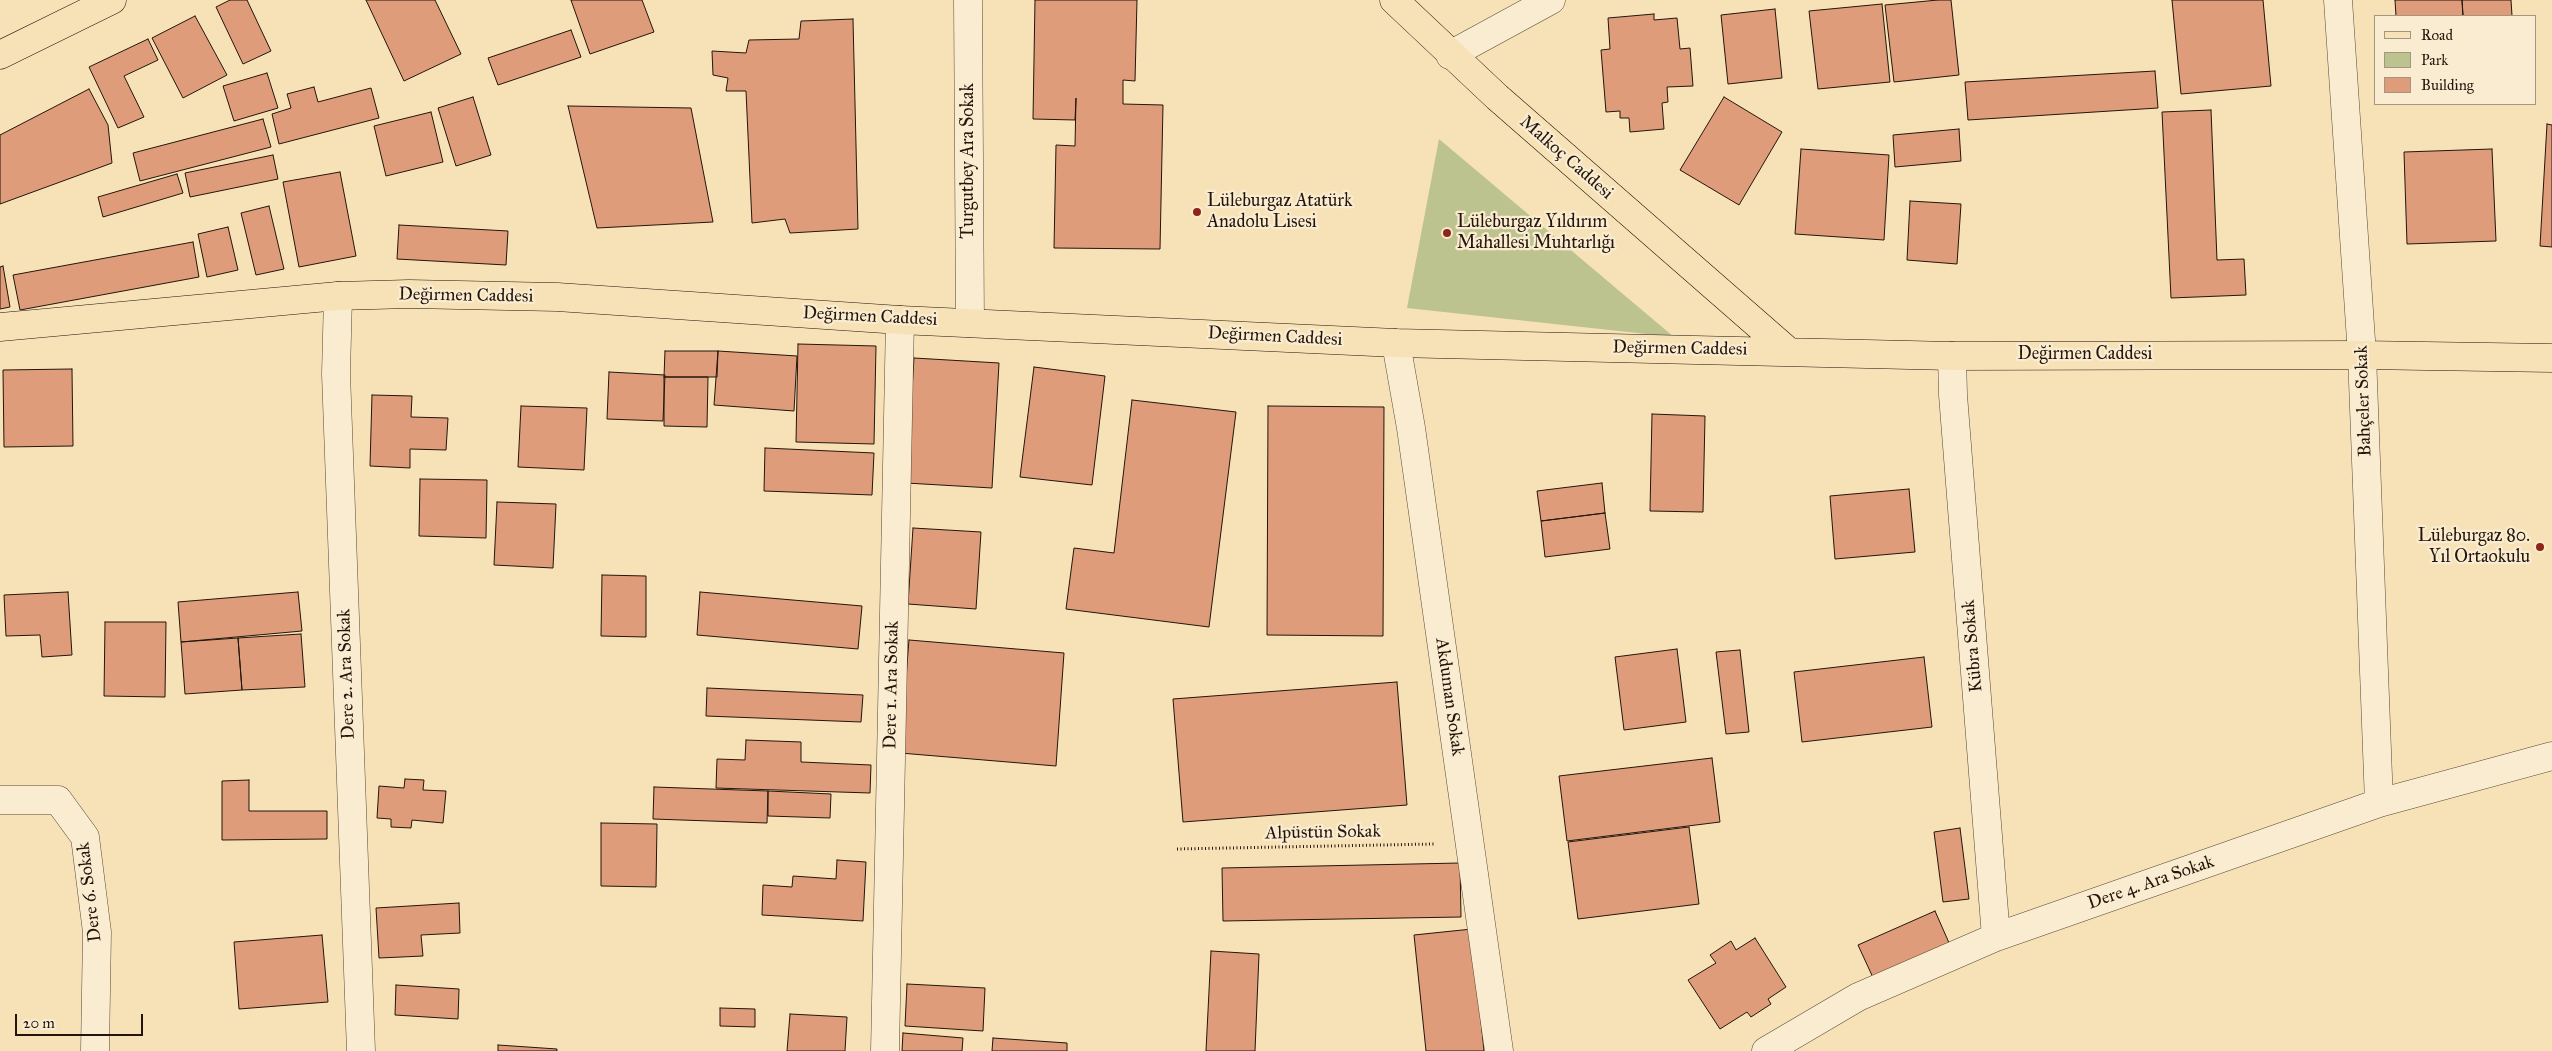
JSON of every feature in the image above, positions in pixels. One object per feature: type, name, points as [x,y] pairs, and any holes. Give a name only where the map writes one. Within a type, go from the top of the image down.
[{"type":"main road","points":[[0,55],[112,0]]},
{"type":"main road","name":"Malkoç Caddesi","points":[[1394,0],[1450,55],[1788,351]]},
{"type":"main road","name":"Değirmen Caddesi","points":[[0,327],[338,296],[409,294],[557,297],[900,320],[1396,343],[1952,356],[2362,355],[2552,358]]},
{"type":"street","name":"Turgutbey Ara Sokak","points":[[968,0],[970,323]]},
{"type":"street","points":[[1450,55],[1551,0]]},
{"type":"street","name":"Bahçeler Sokak","points":[[2338,0],[2362,355],[2379,803]]},
{"type":"street","name":"Dere 2. Ara Sokak","points":[[338,296],[336,374],[361,1051]]},
{"type":"street","name":"Dere 1. Ara Sokak","points":[[885,1051],[900,320]]},
{"type":"street","name":"Akduman Sokak","points":[[1396,343],[1411,428],[1499,1051]]},
{"type":"street","name":"Kübra Sokak","points":[[1952,356],[1953,395],[1996,937]]},
{"type":"street","name":"Dere 4. Ara Sokak","points":[[1766,1051],[1858,997],[1996,937],[2379,803],[2552,756]]},
{"type":"street","name":"Dere 6. Sokak","points":[[0,800],[58,800],[85,837],[97,932],[95,1051]]},
{"type":"path","name":"Alpüstün Sokak","points":[[1177,849],[1469,843]]},
{"type":"green space","points":[[1439,139],[1674,337],[1407,308]]},
{"type":"building","points":[[230,0],[247,0],[271,51],[243,64],[216,7]]},
{"type":"building","points":[[366,0],[435,0],[461,54],[404,81]]},
{"type":"building","points":[[571,0],[642,0],[654,32],[590,54]]},
{"type":"building","points":[[1035,0],[1137,0],[1135,81],[1123,80],[1123,104],[1163,105],[1160,249],[1054,248],[1056,145],[1075,146],[1076,98],[1075,120],[1033,119]]},
{"type":"building","points":[[1951,0],[1959,75],[1894,82],[1885,5]]},
{"type":"building","points":[[2172,0],[2263,0],[2271,86],[2181,94]]},
{"type":"building","points":[[2395,0],[2462,0],[2463,15],[2396,15]]},
{"type":"building","points":[[2462,0],[2511,0],[2512,15],[2463,15]]},
{"type":"building","points":[[1882,4],[1890,82],[1818,89],[1809,11]]},
{"type":"building","points":[[1775,9],[1782,78],[1728,84],[1721,15]]},
{"type":"building","points":[[1654,14],[1654,20],[1677,18],[1680,49],[1690,48],[1693,86],[1667,87],[1668,102],[1662,103],[1664,129],[1630,132],[1629,118],[1620,118],[1620,111],[1606,112],[1601,50],[1610,49],[1608,18]]},
{"type":"building","points":[[195,16],[227,75],[183,98],[152,38]]},
{"type":"building","points":[[853,19],[858,229],[790,233],[785,219],[752,223],[746,91],[726,91],[728,78],[713,75],[712,51],[746,53],[749,40],[799,39],[801,21]]},
{"type":"building","points":[[571,30],[581,57],[498,85],[488,58]]},
{"type":"building","points":[[148,39],[158,60],[124,76],[144,117],[118,128],[89,67]]},
{"type":"building","points":[[2155,71],[2158,108],[1968,120],[1965,82]]},
{"type":"building","points":[[267,73],[278,108],[234,121],[223,86]]},
{"type":"building","points":[[314,87],[318,102],[371,88],[379,118],[279,144],[272,114],[291,108],[287,94]]},
{"type":"building","points":[[89,89],[108,125],[112,163],[0,204],[0,135]]},
{"type":"building","points":[[473,97],[491,155],[456,166],[438,108]]},
{"type":"building","points":[[1724,97],[1782,132],[1739,205],[1680,170]]},
{"type":"building","points":[[568,106],[691,108],[713,222],[597,228]]},
{"type":"building","points":[[2211,110],[2217,260],[2244,259],[2246,295],[2171,298],[2162,112]]},
{"type":"building","points":[[431,112],[443,162],[386,176],[374,126]]},
{"type":"building","points":[[263,119],[271,147],[140,181],[133,153]]},
{"type":"building","points":[[2547,124],[2552,125],[2552,247],[2540,246]]},
{"type":"building","points":[[1959,129],[1961,161],[1895,167],[1893,135]]},
{"type":"building","points":[[1801,149],[1889,155],[1884,240],[1795,234]]},
{"type":"building","points":[[2492,149],[2496,241],[2407,244],[2404,152]]},
{"type":"building","points":[[273,155],[278,179],[190,197],[185,173]]},
{"type":"building","points":[[340,172],[356,256],[299,267],[283,182]]},
{"type":"building","points":[[177,174],[183,193],[103,217],[98,197]]},
{"type":"building","points":[[1910,201],[1961,204],[1957,264],[1907,260]]},
{"type":"building","points":[[269,206],[284,269],[256,275],[241,213]]},
{"type":"building","points":[[399,225],[508,231],[506,265],[397,259]]},
{"type":"building","points":[[228,227],[238,270],[207,277],[198,234]]},
{"type":"building","points":[[193,242],[199,277],[20,310],[13,275]]},
{"type":"building","points":[[3,266],[10,307],[0,309],[0,267]]},
{"type":"building","points":[[798,344],[876,346],[874,444],[796,442]]},
{"type":"building","points":[[665,351],[718,351],[717,377],[664,377]]},
{"type":"building","points":[[718,351],[797,356],[794,411],[714,405]]},
{"type":"building","points":[[914,358],[999,363],[992,488],[906,483]]},
{"type":"building","points":[[1034,367],[1105,376],[1092,485],[1020,477]]},
{"type":"building","points":[[72,369],[73,446],[4,447],[3,370]]},
{"type":"building","points":[[609,372],[665,375],[663,421],[607,419]]},
{"type":"building","points":[[664,377],[708,377],[707,427],[664,426]]},
{"type":"building","points":[[372,395],[412,396],[411,417],[448,418],[446,450],[410,449],[410,468],[370,466]]},
{"type":"building","points":[[1132,400],[1236,412],[1209,627],[1066,609],[1074,548],[1114,553]]},
{"type":"building","points":[[521,406],[587,408],[584,470],[518,467]]},
{"type":"building","points":[[1268,406],[1384,407],[1383,636],[1267,635]]},
{"type":"building","points":[[1652,414],[1705,416],[1703,512],[1650,511]]},
{"type":"building","points":[[765,448],[874,453],[872,495],[764,491]]},
{"type":"building","points":[[420,479],[487,480],[486,538],[419,536]]},
{"type":"building","points":[[1602,483],[1605,513],[1541,521],[1537,491]]},
{"type":"building","points":[[1909,489],[1915,552],[1835,559],[1830,496]]},
{"type":"building","points":[[497,502],[556,504],[553,568],[494,565]]},
{"type":"building","points":[[1605,513],[1610,549],[1545,557],[1541,521]]},
{"type":"building","points":[[913,528],[981,532],[976,609],[908,604]]},
{"type":"building","points":[[602,575],[646,576],[646,637],[601,636]]},
{"type":"building","points":[[68,592],[72,655],[42,657],[40,635],[6,636],[4,595]]},
{"type":"building","points":[[298,592],[302,631],[181,642],[178,602]]},
{"type":"building","points":[[700,592],[862,606],[858,649],[697,635]]},
{"type":"building","points":[[105,622],[166,622],[165,697],[104,696]]},
{"type":"building","points":[[301,634],[305,687],[242,690],[238,638]]},
{"type":"building","points":[[238,638],[242,690],[185,694],[181,642]]},
{"type":"building","points":[[909,640],[1064,653],[1056,766],[900,753]]},
{"type":"building","points":[[1677,649],[1686,722],[1624,730],[1615,657]]},
{"type":"building","points":[[1740,650],[1749,732],[1726,734],[1716,652]]},
{"type":"building","points":[[1924,657],[1932,727],[1802,742],[1794,672]]},
{"type":"building","points":[[1397,682],[1407,805],[1183,822],[1173,699]]},
{"type":"building","points":[[707,688],[863,695],[861,722],[706,716]]},
{"type":"building","points":[[746,740],[801,742],[801,762],[871,765],[870,793],[716,788],[717,759],[745,760]]},
{"type":"building","points":[[1712,758],[1720,822],[1567,841],[1559,776]]},
{"type":"building","points":[[405,779],[424,780],[423,790],[446,791],[443,823],[412,820],[411,828],[391,827],[391,819],[377,818],[379,786],[404,788]]},
{"type":"building","points":[[249,780],[249,811],[327,811],[327,839],[222,840],[222,781]]},
{"type":"building","points":[[654,787],[768,791],[767,823],[653,819]]},
{"type":"building","points":[[768,791],[831,794],[830,818],[768,816]]},
{"type":"building","points":[[601,823],[657,824],[656,887],[601,886]]},
{"type":"building","points":[[1689,827],[1699,904],[1578,919],[1568,842]]},
{"type":"building","points":[[1960,828],[1969,899],[1943,902],[1934,832]]},
{"type":"building","points":[[837,860],[866,862],[863,921],[762,915],[763,885],[792,887],[793,876],[836,879]]},
{"type":"building","points":[[1460,863],[1461,917],[1223,921],[1222,868]]},
{"type":"building","points":[[459,903],[460,933],[421,935],[423,956],[379,958],[376,908]]},
{"type":"building","points":[[1935,911],[1957,961],[1881,995],[1858,945]]},
{"type":"building","points":[[1472,929],[1484,1051],[1426,1051],[1414,935]]},
{"type":"building","points":[[322,935],[328,1002],[239,1009],[234,942]]},
{"type":"building","points":[[1755,938],[1786,987],[1768,999],[1771,1004],[1751,1017],[1747,1012],[1720,1029],[1688,980],[1716,963],[1710,955],[1731,941],[1736,950]]},
{"type":"building","points":[[1211,951],[1259,954],[1255,1051],[1206,1051]]},
{"type":"building","points":[[907,984],[985,988],[983,1031],[905,1026]]},
{"type":"building","points":[[396,985],[459,989],[458,1019],[395,1015]]},
{"type":"building","points":[[720,1008],[755,1009],[755,1027],[720,1026]]},
{"type":"building","points":[[790,1014],[847,1017],[845,1051],[787,1051]]},
{"type":"building","points":[[903,1033],[963,1038],[962,1051],[902,1051]]},
{"type":"building","points":[[993,1038],[1067,1043],[1067,1051],[992,1051]]},
{"type":"building","points":[[498,1045],[557,1049],[557,1051],[498,1051]]},
{"type":"place","name":"Lüleburgaz Atatürk Anadolu Lisesi","points":[[1197,212]]},
{"type":"place","name":"Lüleburgaz Yıldırım Mahallesi Muhtarlığı","points":[[1447,233]]},
{"type":"place","name":"Lüleburgaz 80. Yıl Ortaokulu","points":[[2540,547]]}]
